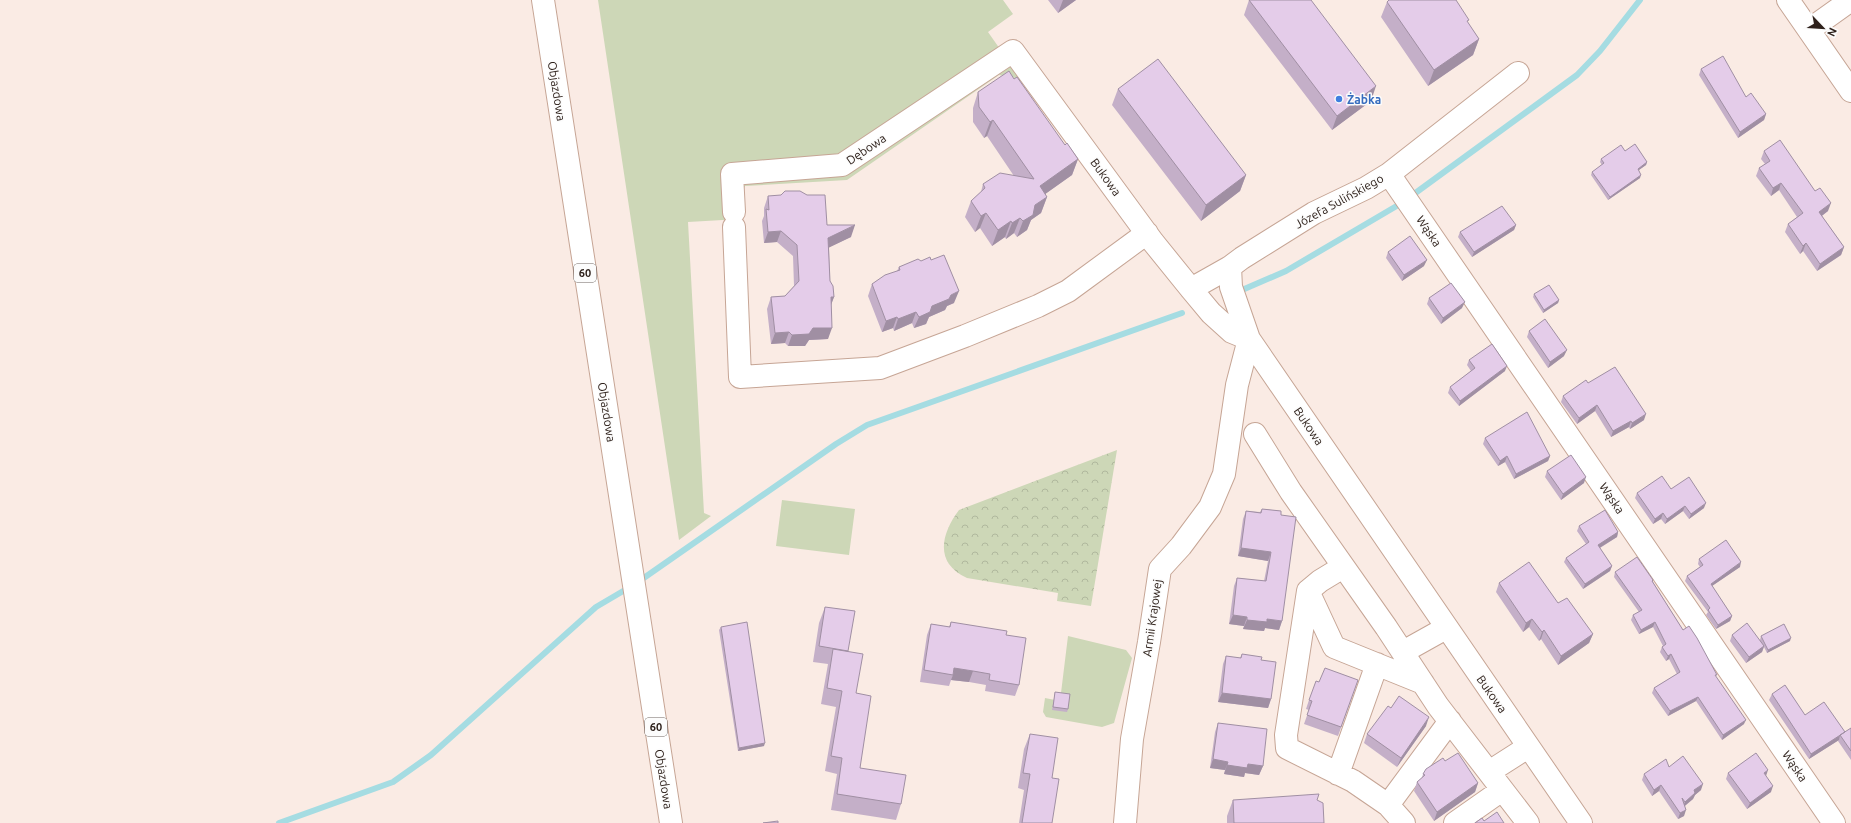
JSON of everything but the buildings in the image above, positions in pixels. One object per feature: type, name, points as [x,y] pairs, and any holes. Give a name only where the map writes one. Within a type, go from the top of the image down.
[{"type":"street","name":"Objazdowa","points":[[543,0],[671,823]]},
{"type":"street","points":[[1788,0],[1851,91]]},
{"type":"street","points":[[1809,30],[1851,0]]},
{"type":"street","name":"Dębowa","points":[[1014,51],[842,165],[732,174],[740,377],[880,368],[965,336],[1038,306],[1068,291],[1147,233]]},
{"type":"street","name":"Bukowa","points":[[1014,51],[1147,233],[1191,289],[1211,313],[1232,332],[1249,339],[1581,823]]},
{"type":"street","name":"Józefa Sulińskiego","points":[[1191,289],[1230,267],[1314,213],[1366,188],[1390,174],[1518,73]]},
{"type":"street","name":"Wąska","points":[[1390,174],[1834,823]]},
{"type":"street","points":[[1230,267],[1231,287],[1249,339]]},
{"type":"street","name":"Armii Krajowej","points":[[1125,823],[1132,739],[1160,569],[1210,507],[1224,474],[1237,385],[1249,339]]},
{"type":"street","points":[[1255,434],[1291,492],[1423,683],[1528,823]]},
{"type":"street","points":[[1343,567],[1320,581],[1308,591],[1286,735],[1287,748],[1338,774],[1388,804],[1404,823]]},
{"type":"street","points":[[1308,591],[1334,647],[1423,683]]},
{"type":"street","points":[[1403,652],[1446,628]]},
{"type":"street","points":[[1338,774],[1377,664]]},
{"type":"street","points":[[1388,804],[1450,721]]},
{"type":"street","points":[[1489,772],[1528,746]]},
{"type":"street","points":[[1455,823],[1502,790]]},
{"type":"green space","points":[[598,0],[1003,0],[1013,14],[988,32],[1021,79],[999,75],[847,180],[745,186],[739,199],[740,219],[688,222],[704,513],[711,516],[679,540]]},
{"type":"green space","points":[[1117,450],[1091,606],[1057,601],[1058,593],[967,578],[956,572],[949,564],[945,556],[945,538],[953,519],[959,510]]},
{"type":"green space","points":[[782,500],[855,509],[849,555],[776,546]]},
{"type":"green space","points":[[1068,636],[1126,650],[1132,658],[1114,723],[1102,727],[1046,717],[1043,712],[1045,698],[1060,701]]},
{"type":"waterway","points":[[1414,194],[1577,75],[1600,51],[1640,0]]},
{"type":"waterway","points":[[1242,290],[1286,271],[1400,204]]},
{"type":"waterway","points":[[638,582],[836,444],[867,425],[1182,313]]},
{"type":"waterway","points":[[279,823],[393,782],[431,755],[596,607],[630,587]]},
{"type":"place","name":"Żabka","points":[[1339,99]]}]
